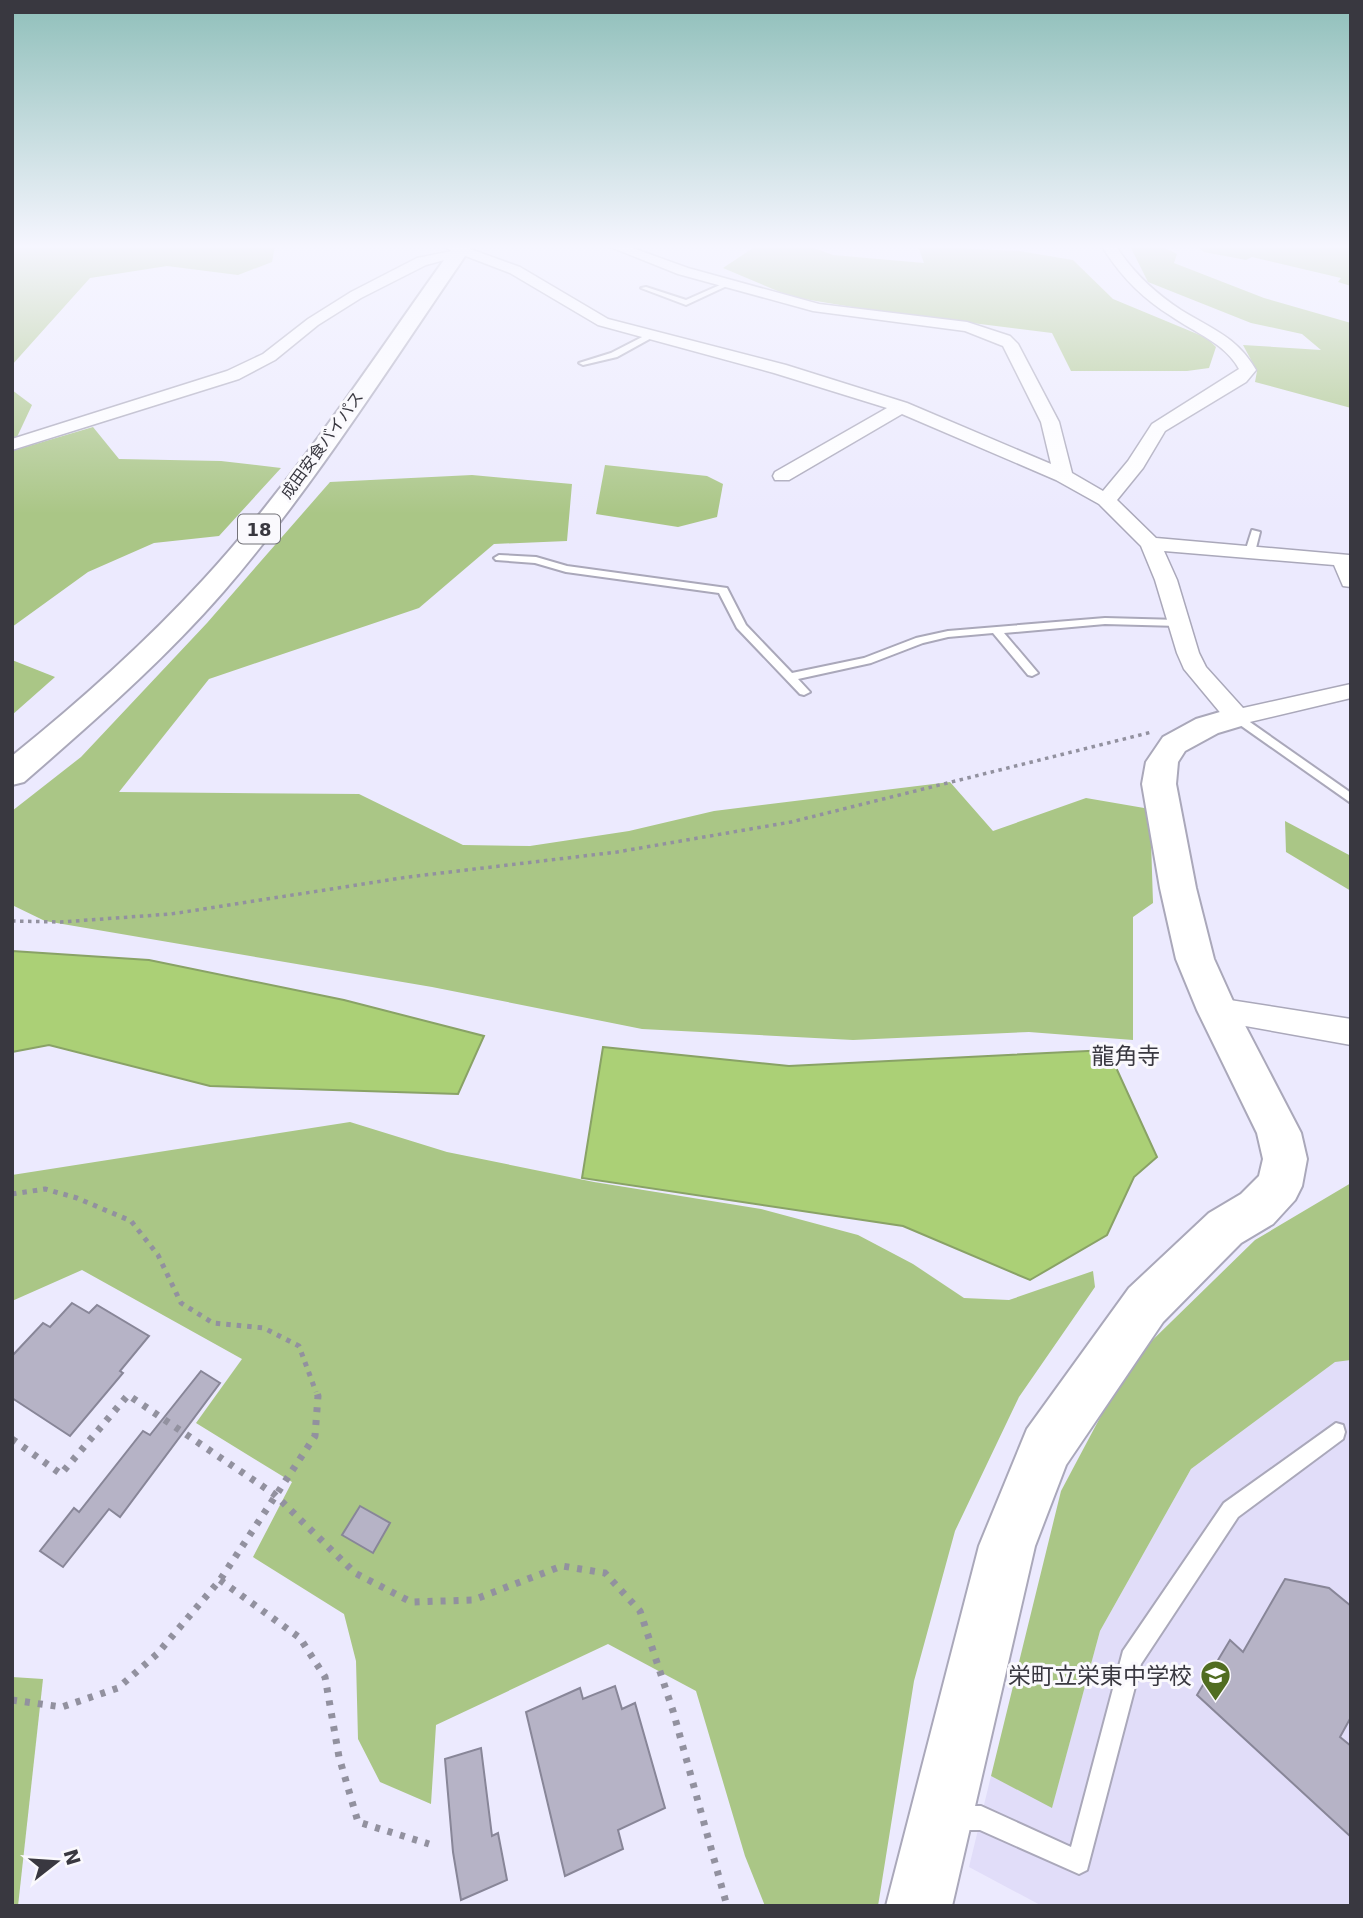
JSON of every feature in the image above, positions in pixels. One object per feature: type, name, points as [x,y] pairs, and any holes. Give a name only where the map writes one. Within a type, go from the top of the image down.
[{"type":"main road","name":"成田安食バイパス","points":[[12,774],[90,709],[213,586],[300,478],[401,336]]},
{"type":"main road","points":[[919,1906],[1007,1546],[1046,1448],[1146,1305],[1225,1228],[1257,1209],[1279,1186],[1285,1159],[1279,1133],[1217,1010],[1195,959],[1178,888],[1159,784],[1161,762],[1174,744],[1222,721]]},
{"type":"street","points":[[12,445],[233,375],[269,357],[296,336]]},
{"type":"street","points":[[651,336],[780,369],[901,407],[1063,476],[1106,500],[1150,544],[1162,569],[1188,653],[1222,721],[1351,691]]},
{"type":"street","points":[[993,336],[1010,344],[1050,422],[1063,476]]},
{"type":"street","points":[[1106,500],[1136,464],[1158,428],[1240,379],[1248,370],[1239,354],[1215,336]]},
{"type":"street","points":[[782,476],[901,407]]},
{"type":"street","points":[[1150,544],[1253,542],[1342,559],[1351,581]]},
{"type":"street","points":[[1217,1010],[1351,1032]]},
{"type":"lane","points":[[583,363],[614,355],[651,336]]},
{"type":"lane","points":[[499,558],[536,560],[566,569],[723,590],[741,626],[804,692]]},
{"type":"lane","points":[[790,677],[867,661],[920,640],[948,634],[1105,621],[1179,622]]},
{"type":"lane","points":[[996,630],[1032,673]]},
{"type":"lane","points":[[1222,721],[1351,799]]},
{"type":"lane","points":[[939,1819],[981,1818],[1079,1862],[1131,1658],[1231,1510],[1336,1432]]},
{"type":"path","points":[[12,921],[61,922],[171,914],[408,877],[617,852],[791,822],[1188,724],[1222,721]]},
{"type":"path","points":[[12,1194],[45,1189],[77,1198],[131,1221],[158,1255],[181,1303],[212,1323],[264,1328],[299,1346],[318,1396],[314,1436],[220,1580],[157,1654],[118,1688],[62,1707],[12,1700]]},
{"type":"path","points":[[12,1439],[61,1474],[128,1395],[274,1494],[355,1573],[411,1602],[473,1600],[562,1566],[605,1573],[640,1611],[673,1711],[727,1906]]},
{"type":"path","points":[[220,1580],[300,1638],[325,1677],[340,1757],[358,1822],[429,1844]]},
{"type":"shaded area","points":[[12,336],[38,336],[12,365]]},
{"type":"shaded area","points":[[1053,336],[1201,336],[1216,347],[1209,368],[1187,371],[1071,371]]},
{"type":"shaded area","points":[[1304,336],[1351,336],[1351,408],[1255,382],[1257,371],[1243,345],[1321,350]]},
{"type":"shaded area","points":[[12,390],[32,405],[17,437],[12,439]]},
{"type":"shaded area","points":[[93,427],[119,459],[221,461],[281,468],[219,536],[154,543],[88,572],[12,627],[12,451]]},
{"type":"shaded area","points":[[605,465],[707,476],[723,484],[717,517],[678,527],[596,514]]},
{"type":"shaded area","points":[[472,475],[572,484],[567,541],[494,544],[419,608],[209,679],[119,792],[359,794],[463,845],[530,846],[629,831],[714,811],[950,782],[993,831],[1086,798],[1150,809],[1153,903],[1133,917],[1133,1040],[1029,1032],[853,1040],[642,1029],[432,987],[45,921],[12,905],[12,811],[81,757],[207,623],[330,482]]},
{"type":"shaded area","points":[[12,660],[55,677],[12,715]]},
{"type":"shaded area","points":[[1285,821],[1351,856],[1351,891],[1286,852]]},
{"type":"shaded area","points":[[12,951],[149,960],[344,1000],[484,1036],[458,1094],[210,1086],[49,1045],[12,1052]]},
{"type":"shaded area","points":[[603,1047],[789,1066],[1108,1050],[1157,1157],[1134,1177],[1107,1235],[1030,1280],[903,1226],[582,1178]]},
{"type":"shaded area","points":[[350,1122],[447,1152],[594,1182],[761,1209],[858,1235],[913,1264],[964,1298],[1009,1300],[1093,1271],[1095,1287],[1019,1397],[955,1531],[914,1681],[878,1906],[765,1906],[745,1856],[696,1691],[608,1644],[436,1725],[431,1804],[380,1782],[358,1739],[356,1661],[344,1614],[253,1557],[292,1482],[196,1423],[242,1359],[82,1270],[12,1301],[12,1175]]},
{"type":"shaded area","points":[[1351,1183],[1351,1360],[1335,1362],[1191,1469],[1100,1631],[1052,1808],[991,1776],[1061,1491],[1129,1363],[1255,1240]]},
{"type":"shaded area","name":"栄町立栄東中学校","points":[[1351,1360],[1351,1906],[1042,1906],[969,1867],[991,1776],[1052,1807],[1100,1631],[1191,1469],[1335,1361]]},
{"type":"shaded area","points":[[12,1677],[43,1679],[18,1906],[12,1906]]},
{"type":"building","points":[[72,1303],[89,1313],[97,1305],[149,1336],[120,1371],[123,1373],[70,1436],[12,1398],[12,1356],[43,1323],[50,1327]]},
{"type":"building","points":[[201,1371],[220,1383],[120,1517],[109,1509],[63,1567],[40,1551],[74,1508],[79,1512],[143,1431],[150,1435]]},
{"type":"building","points":[[360,1506],[390,1523],[373,1553],[342,1535]]},
{"type":"building","points":[[1285,1579],[1329,1588],[1351,1606],[1351,1717],[1340,1737],[1351,1746],[1351,1837],[1197,1695],[1230,1640],[1243,1652]]},
{"type":"building","points":[[615,1686],[622,1709],[635,1703],[665,1808],[618,1830],[623,1849],[565,1876],[526,1712],[580,1688],[583,1699]]},
{"type":"building","points":[[481,1748],[492,1836],[498,1833],[507,1880],[461,1900],[453,1852],[445,1759]]},
{"type":"place","name":"栄町立栄東中学校","points":[[1215,1703]]},
{"type":"district","name":"龍角寺","points":[[1126,1056]]}]
